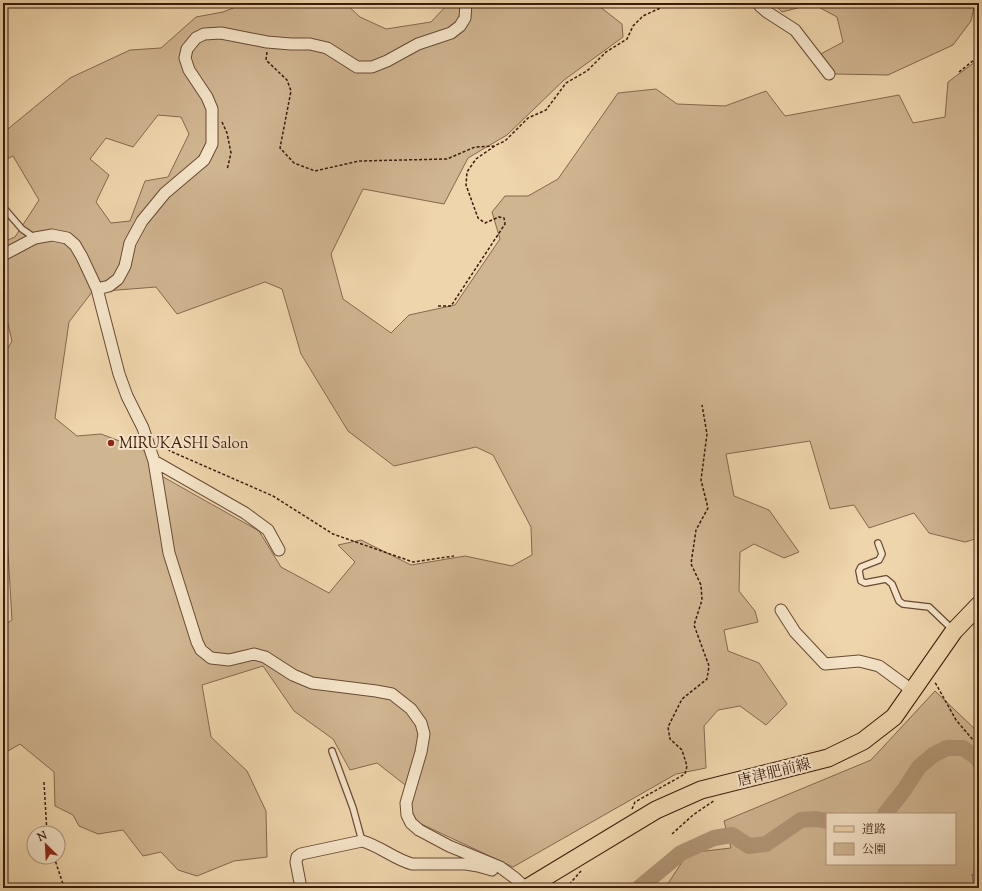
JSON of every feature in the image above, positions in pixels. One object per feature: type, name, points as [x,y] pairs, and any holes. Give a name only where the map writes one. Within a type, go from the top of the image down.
[{"type":"main road","name":"唐津肥前線","points":[[523,885],[656,810],[701,790],[828,758],[863,741],[894,717],[954,631],[979,605]]},
{"type":"street","points":[[96,289],[109,286],[118,280],[125,266],[130,243],[142,221],[165,193],[204,160],[212,144],[212,109],[207,97],[189,70],[185,58],[188,49],[196,38],[204,34],[221,33],[267,42],[310,44],[327,48],[357,67],[372,67],[387,61],[418,44],[451,33],[460,26],[465,18],[466,3]]},
{"type":"street","points":[[758,3],[767,12],[795,30],[829,74]]},
{"type":"street","points":[[3,255],[35,238],[52,235],[67,238],[75,245],[82,257],[96,289],[127,396],[144,428],[154,461],[169,553],[197,642],[201,650],[211,658],[229,660],[254,654],[265,657],[293,675],[312,683],[392,694],[411,709],[421,723],[424,734],[421,752],[406,803],[407,815],[411,823],[419,830],[449,846],[500,867],[523,885]]},
{"type":"street","points":[[154,461],[245,513],[268,530],[279,550]]},
{"type":"street","points":[[781,610],[795,632],[825,664],[859,660],[879,666],[912,691]]},
{"type":"street","points":[[301,888],[296,862],[297,857],[301,854],[362,841],[370,843],[404,862],[412,864],[466,864],[478,866],[523,885]]},
{"type":"lane","points":[[3,207],[22,229],[35,238]]},
{"type":"lane","points":[[878,543],[882,554],[879,560],[862,567],[859,571],[861,581],[866,583],[886,580],[892,584],[899,601],[904,604],[930,607],[954,631]]},
{"type":"lane","points":[[332,751],[353,808],[362,841]]},
{"type":"path","points":[[438,306],[451,306],[505,224],[504,218],[499,217],[485,223],[478,218],[466,185],[467,172],[476,159],[496,145],[505,141],[528,118],[546,110],[566,83],[587,71],[606,52],[627,40],[633,26],[643,16],[671,3]]},
{"type":"path","points":[[972,3],[979,10]]},
{"type":"path","points":[[267,42],[266,60],[287,80],[291,91],[280,148],[294,163],[315,171],[359,161],[447,159],[476,147],[496,145]]},
{"type":"path","points":[[959,72],[979,56]]},
{"type":"path","points":[[212,109],[219,115],[227,133],[231,154],[227,170]]},
{"type":"path","points":[[636,822],[632,808],[635,802],[684,774],[688,766],[682,750],[670,739],[668,727],[682,699],[707,679],[710,666],[694,624],[702,600],[701,585],[690,564],[696,530],[708,508],[701,480],[708,434],[702,405]]},
{"type":"path","points":[[157,437],[160,442],[170,451],[272,496],[333,534],[413,562],[454,556]]},
{"type":"path","points":[[923,675],[936,684],[956,720],[979,747]]},
{"type":"path","points":[[44,782],[47,825]]},
{"type":"path","points":[[672,834],[693,815],[720,797],[726,784]]},
{"type":"path","points":[[57,865],[65,888]]},
{"type":"green space","points":[[246,3],[345,3],[360,17],[386,29],[431,22],[446,6],[445,3],[595,3],[622,24],[623,37],[564,80],[507,135],[468,158],[444,204],[363,189],[331,254],[343,299],[391,333],[409,315],[455,305],[500,239],[492,212],[505,196],[528,196],[558,179],[618,93],[656,89],[677,104],[725,106],[766,91],[785,116],[899,95],[913,123],[945,117],[948,82],[979,59],[979,538],[965,542],[929,533],[914,513],[869,528],[854,505],[830,509],[810,441],[726,454],[734,496],[769,510],[799,552],[784,558],[754,544],[740,552],[739,591],[755,611],[758,622],[724,630],[728,651],[759,663],[787,704],[766,725],[740,706],[718,710],[704,726],[706,768],[676,774],[513,867],[417,822],[410,807],[413,791],[377,763],[350,770],[333,739],[294,711],[263,666],[202,685],[211,737],[247,771],[266,811],[267,857],[234,861],[197,876],[178,870],[161,852],[143,856],[123,830],[98,834],[79,826],[73,815],[55,806],[54,772],[20,744],[3,754],[3,626],[12,620],[6,518],[3,512],[3,357],[12,341],[7,320],[3,318],[3,242],[15,237],[39,200],[13,156],[3,161],[3,133],[70,78],[130,50],[161,48],[196,17],[223,12]],"holes":[[[158,115],[181,117],[189,134],[168,177],[145,181],[130,221],[111,223],[96,202],[109,175],[90,159],[106,138],[133,147]],[[265,282],[282,289],[301,354],[348,431],[394,466],[476,447],[493,455],[531,527],[532,555],[512,566],[465,556],[411,565],[361,540],[338,545],[355,562],[329,593],[281,567],[259,531],[151,470],[146,451],[101,434],[77,436],[55,418],[69,322],[92,292],[156,287],[177,314]]]},
{"type":"green space","points":[[773,3],[975,3],[971,21],[953,45],[888,75],[835,74],[819,55],[843,42],[837,17],[813,4],[782,12]]},
{"type":"green space","points":[[935,691],[979,733],[979,880],[972,874],[974,888],[665,888],[688,853],[731,848],[724,821],[871,760]]},
{"type":"waterway","points":[[886,813],[904,790],[919,767],[933,755],[947,748],[963,748],[976,757],[979,761]]},
{"type":"waterway","points":[[639,888],[681,853],[714,838],[732,835],[749,846],[766,844],[801,820],[816,819],[826,821]]},
{"type":"place","name":"MIRUKASHI Salon","points":[[111,443]]}]
